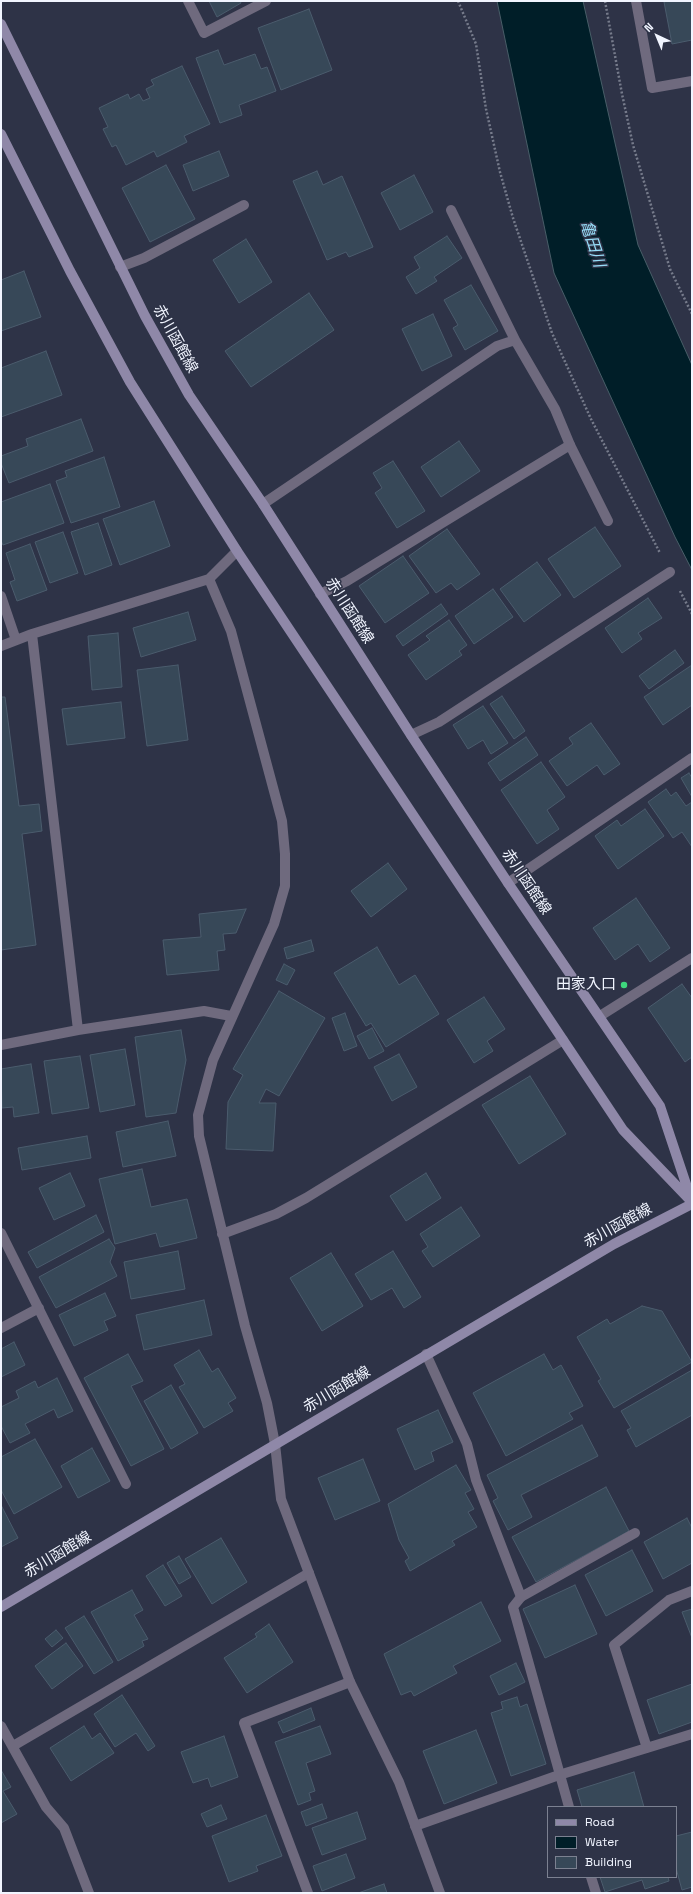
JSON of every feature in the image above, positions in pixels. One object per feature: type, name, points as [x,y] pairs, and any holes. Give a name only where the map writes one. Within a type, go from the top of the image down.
[{"type":"main road","name":"赤川函館線","points":[[1,24],[120,267],[145,316],[189,395],[263,504],[508,883],[660,1106],[692,1203],[614,1244],[1,1607]]},
{"type":"main road","points":[[1,134],[70,272],[130,382],[237,552],[623,1130],[692,1203]]},
{"type":"street","points":[[188,1],[204,33],[266,1]]},
{"type":"street","points":[[636,1],[652,88],[692,81]]},
{"type":"street","points":[[120,267],[144,258],[244,205]]},
{"type":"street","points":[[451,210],[515,340],[554,409],[570,445],[608,521]]},
{"type":"street","points":[[263,504],[498,346],[515,340]]},
{"type":"street","points":[[320,594],[347,581],[570,445]]},
{"type":"street","points":[[1,646],[32,634],[209,579],[237,552]]},
{"type":"street","points":[[411,735],[439,722],[670,572]]},
{"type":"street","points":[[209,579],[231,631],[282,821],[285,854],[284,886],[274,924],[231,1016],[213,1060],[198,1115],[199,1136],[245,1326],[267,1403],[275,1444],[281,1499],[350,1682],[399,1782],[440,1893]]},
{"type":"street","points":[[1,596],[16,640]]},
{"type":"street","points":[[32,634],[78,1030]]},
{"type":"street","points":[[508,883],[692,758]]},
{"type":"street","points":[[600,1016],[692,958]]},
{"type":"street","points":[[1,1045],[78,1030],[204,1011],[231,1016]]},
{"type":"street","points":[[222,1234],[276,1214],[306,1198],[563,1040]]},
{"type":"street","points":[[1,1233],[126,1484]]},
{"type":"street","points":[[1,1328],[39,1308]]},
{"type":"street","points":[[426,1354],[467,1444],[476,1480],[521,1597]]},
{"type":"street","points":[[569,1806],[512,1607],[521,1597],[635,1533]]},
{"type":"street","points":[[13,1746],[309,1573]]},
{"type":"street","points":[[647,1748],[614,1645],[669,1600],[692,1591]]},
{"type":"street","points":[[308,1893],[244,1723],[350,1682]]},
{"type":"street","points":[[1,1726],[46,1807],[64,1828],[89,1893]]},
{"type":"street","points":[[415,1826],[559,1775],[692,1734]]},
{"type":"street","points":[[591,1878],[596,1893]]},
{"type":"path","points":[[458,1],[476,44],[486,109],[500,172],[513,218],[552,333],[591,420],[692,614]]},
{"type":"path","points":[[605,1],[622,94],[635,152],[670,269],[692,314]]},
{"type":"water","name":"亀田川","points":[[497,1],[583,1],[638,245],[692,365],[692,570],[675,537],[554,273]]},
{"type":"building","points":[[209,1],[240,1],[241,3],[217,17]]},
{"type":"building","points":[[692,1],[692,40],[672,44],[664,2]]},
{"type":"building","points":[[309,9],[332,70],[281,90],[258,28]]},
{"type":"building","points":[[218,50],[224,65],[255,54],[261,69],[267,67],[276,91],[239,105],[242,115],[220,123],[196,58]]},
{"type":"building","points":[[182,66],[210,124],[184,136],[187,142],[157,157],[154,151],[126,165],[116,145],[112,147],[103,129],[108,127],[99,108],[128,94],[130,99],[139,94],[143,101],[150,98],[146,89],[154,85],[151,80]]},
{"type":"building","points":[[219,151],[229,176],[193,191],[183,165]]},
{"type":"building","points":[[166,165],[195,219],[150,242],[122,188]]},
{"type":"building","points":[[317,171],[323,185],[342,176],[373,247],[349,257],[346,252],[327,260],[293,181]]},
{"type":"building","points":[[414,175],[433,212],[400,230],[381,193]]},
{"type":"building","points":[[447,236],[462,258],[434,277],[437,281],[416,294],[406,277],[420,268],[414,257]]},
{"type":"building","points":[[246,239],[272,282],[239,303],[213,260]]},
{"type":"building","points":[[24,271],[41,317],[1,331],[1,280]]},
{"type":"building","points":[[471,285],[498,331],[465,350],[453,328],[458,325],[444,300]]},
{"type":"building","points":[[309,293],[334,330],[251,387],[225,351]]},
{"type":"building","points":[[433,314],[452,356],[422,371],[402,329]]},
{"type":"building","points":[[46,351],[62,395],[1,417],[1,368]]},
{"type":"building","points":[[81,419],[93,451],[9,483],[1,463],[1,456],[28,446],[26,439]]},
{"type":"building","points":[[459,441],[480,471],[441,497],[421,467]]},
{"type":"building","points":[[104,457],[120,507],[71,523],[56,481],[67,477],[65,471]]},
{"type":"building","points":[[393,461],[425,511],[397,528],[375,493],[382,488],[373,473]]},
{"type":"building","points":[[50,484],[64,523],[3,545],[1,541],[1,502]]},
{"type":"building","points":[[154,501],[170,546],[120,565],[103,519]]},
{"type":"building","points":[[98,523],[112,565],[85,575],[71,532]]},
{"type":"building","points":[[595,527],[621,566],[574,598],[548,559]]},
{"type":"building","points":[[447,529],[480,574],[457,590],[451,583],[436,593],[409,556]]},
{"type":"building","points":[[63,532],[78,573],[50,583],[35,542]]},
{"type":"building","points":[[30,544],[47,590],[17,601],[10,582],[15,580],[6,553]]},
{"type":"building","points":[[403,556],[429,593],[385,623],[359,586]]},
{"type":"building","points":[[537,562],[561,595],[524,622],[500,589]]},
{"type":"building","points":[[493,589],[513,617],[474,644],[455,616]]},
{"type":"building","points":[[648,598],[662,618],[638,633],[642,639],[622,653],[605,628]]},
{"type":"building","points":[[441,604],[448,614],[403,646],[396,636]]},
{"type":"building","points":[[188,612],[196,640],[141,657],[133,628]]},
{"type":"building","points":[[449,620],[467,645],[459,651],[462,655],[426,680],[408,655],[430,640],[426,636]]},
{"type":"building","points":[[118,633],[122,687],[92,690],[88,636]]},
{"type":"building","points":[[675,650],[684,663],[649,689],[639,676]]},
{"type":"building","points":[[178,665],[188,740],[147,746],[137,670]]},
{"type":"building","points":[[692,665],[692,705],[663,725],[644,697]]},
{"type":"building","points":[[502,696],[525,731],[514,739],[490,704]]},
{"type":"building","points":[[1,697],[5,697],[19,806],[39,804],[42,831],[22,834],[36,945],[1,950]]},
{"type":"building","points":[[121,702],[125,738],[67,745],[62,709]]},
{"type":"building","points":[[483,706],[508,743],[491,754],[483,740],[468,749],[453,725]]},
{"type":"building","points":[[591,723],[620,764],[604,775],[597,765],[567,786],[549,761],[573,744],[569,738]]},
{"type":"building","points":[[526,737],[538,755],[500,781],[488,763]]},
{"type":"building","points":[[541,762],[565,797],[547,810],[559,829],[537,844],[501,790]]},
{"type":"building","points":[[689,773],[692,778],[692,797],[681,778]]},
{"type":"building","points":[[666,789],[671,796],[676,792],[686,806],[692,802],[692,847],[682,832],[673,838],[648,802]]},
{"type":"building","points":[[645,809],[664,836],[618,869],[595,836],[617,820],[621,826]]},
{"type":"building","points":[[388,863],[407,889],[371,917],[351,891]]},
{"type":"building","points":[[636,898],[670,948],[650,962],[638,944],[615,960],[593,928]]},
{"type":"building","points":[[246,909],[236,933],[223,934],[225,950],[217,951],[219,970],[167,975],[163,940],[201,937],[199,914]]},
{"type":"building","points":[[311,940],[314,951],[287,959],[284,948]]},
{"type":"building","points":[[377,947],[399,985],[415,975],[439,1014],[386,1047],[371,1023],[366,1026],[334,973]]},
{"type":"building","points":[[284,964],[295,970],[287,985],[276,980]]},
{"type":"building","points":[[682,984],[692,998],[692,1057],[685,1062],[648,1008]]},
{"type":"building","points":[[279,991],[325,1018],[279,1096],[266,1089],[259,1103],[276,1103],[273,1151],[226,1149],[228,1102],[243,1075],[233,1069]]},
{"type":"building","points":[[484,997],[505,1029],[487,1041],[493,1051],[474,1063],[447,1020]]},
{"type":"building","points":[[345,1013],[357,1046],[344,1051],[332,1018]]},
{"type":"building","points":[[372,1028],[384,1051],[369,1059],[357,1036]]},
{"type":"building","points":[[181,1030],[186,1060],[176,1113],[146,1117],[135,1037]]},
{"type":"building","points":[[125,1049],[135,1105],[100,1112],[90,1055]]},
{"type":"building","points":[[399,1054],[417,1087],[392,1101],[374,1067]]},
{"type":"building","points":[[80,1056],[89,1108],[52,1114],[44,1061]]},
{"type":"building","points":[[31,1064],[39,1113],[14,1117],[13,1107],[2,1108],[1,1069]]},
{"type":"building","points":[[530,1076],[566,1134],[519,1164],[482,1105]]},
{"type":"building","points":[[168,1121],[176,1156],[123,1167],[116,1132]]},
{"type":"building","points":[[87,1136],[91,1158],[22,1170],[18,1148]]},
{"type":"building","points":[[142,1169],[151,1207],[187,1199],[197,1238],[160,1247],[156,1233],[115,1244],[99,1179]]},
{"type":"building","points":[[70,1173],[85,1206],[54,1220],[39,1188]]},
{"type":"building","points":[[426,1173],[441,1198],[406,1221],[390,1196]]},
{"type":"building","points":[[461,1207],[480,1236],[433,1267],[422,1251],[428,1247],[420,1234]]},
{"type":"building","points":[[96,1215],[104,1232],[37,1268],[28,1252]]},
{"type":"building","points":[[109,1239],[115,1248],[110,1262],[117,1276],[56,1308],[39,1277]]},
{"type":"building","points":[[178,1251],[185,1289],[131,1299],[124,1262]]},
{"type":"building","points":[[393,1251],[421,1297],[404,1308],[392,1288],[371,1300],[355,1274]]},
{"type":"building","points":[[331,1253],[363,1306],[322,1331],[290,1278]]},
{"type":"building","points":[[105,1293],[116,1316],[104,1321],[108,1330],[74,1346],[59,1315]]},
{"type":"building","points":[[204,1300],[212,1335],[144,1350],[136,1315]]},
{"type":"building","points":[[642,1306],[662,1311],[692,1362],[614,1408],[598,1381],[601,1379],[577,1337],[607,1319],[610,1324]]},
{"type":"building","points":[[14,1342],[25,1365],[1,1377],[1,1349]]},
{"type":"building","points":[[199,1350],[212,1372],[218,1368],[236,1398],[228,1403],[233,1411],[204,1428],[179,1387],[185,1384],[174,1365]]},
{"type":"building","points":[[128,1354],[143,1381],[131,1386],[164,1449],[131,1466],[84,1378]]},
{"type":"building","points":[[544,1354],[553,1370],[561,1365],[583,1406],[569,1413],[573,1419],[506,1456],[473,1393]]},
{"type":"building","points":[[692,1370],[692,1415],[636,1447],[627,1430],[631,1428],[621,1411]]},
{"type":"building","points":[[57,1378],[73,1411],[58,1418],[54,1409],[25,1424],[30,1433],[10,1443],[1,1426],[1,1407],[19,1398],[16,1391],[35,1381],[38,1388]]},
{"type":"building","points":[[171,1385],[198,1433],[171,1449],[144,1401]]},
{"type":"building","points":[[438,1410],[453,1442],[431,1452],[434,1461],[415,1470],[397,1429]]},
{"type":"building","points":[[582,1425],[598,1456],[521,1495],[532,1517],[508,1530],[493,1501],[498,1498],[487,1475]]},
{"type":"building","points":[[35,1439],[62,1487],[14,1514],[1,1490],[1,1457]]},
{"type":"building","points":[[92,1448],[110,1481],[78,1498],[61,1466]]},
{"type":"building","points":[[363,1459],[380,1501],[335,1520],[318,1478]]},
{"type":"building","points":[[456,1465],[471,1490],[465,1493],[474,1509],[468,1512],[477,1527],[452,1541],[455,1545],[410,1571],[405,1561],[409,1558],[399,1540],[388,1504]]},
{"type":"building","points":[[606,1487],[629,1531],[536,1582],[512,1537]]},
{"type":"building","points":[[1,1505],[18,1538],[1,1547]]},
{"type":"building","points":[[687,1518],[692,1528],[692,1563],[663,1579],[644,1542]]},
{"type":"building","points":[[221,1538],[247,1582],[212,1604],[185,1559]]},
{"type":"building","points":[[632,1550],[653,1591],[606,1616],[585,1575]]},
{"type":"building","points":[[179,1556],[191,1577],[179,1584],[167,1563]]},
{"type":"building","points":[[163,1565],[182,1596],[165,1606],[146,1576]]},
{"type":"building","points":[[575,1585],[597,1634],[545,1658],[523,1609]]},
{"type":"building","points":[[132,1590],[143,1610],[134,1615],[148,1639],[142,1641],[144,1646],[118,1661],[91,1612]]},
{"type":"building","points":[[481,1602],[501,1641],[453,1666],[457,1673],[414,1696],[411,1691],[401,1695],[384,1654]]},
{"type":"building","points":[[692,1609],[692,1638],[682,1612]]},
{"type":"building","points":[[84,1616],[113,1662],[94,1674],[65,1628]]},
{"type":"building","points":[[269,1624],[293,1662],[247,1693],[224,1658],[257,1637],[255,1634]]},
{"type":"building","points":[[56,1630],[63,1638],[52,1647],[45,1639]]},
{"type":"building","points":[[66,1643],[83,1666],[52,1689],[35,1666]]},
{"type":"building","points":[[516,1663],[525,1682],[499,1695],[490,1676]]},
{"type":"building","points":[[692,1684],[692,1722],[659,1734],[647,1700]]},
{"type":"building","points":[[122,1695],[155,1746],[148,1751],[136,1733],[115,1747],[94,1714]]},
{"type":"building","points":[[517,1697],[520,1707],[527,1704],[546,1764],[511,1776],[491,1713],[503,1709],[501,1702]]},
{"type":"building","points":[[311,1708],[315,1720],[283,1733],[278,1722]]},
{"type":"building","points":[[84,1726],[92,1739],[100,1733],[114,1753],[71,1781],[50,1748]]},
{"type":"building","points":[[320,1726],[331,1754],[306,1763],[315,1791],[309,1793],[311,1800],[298,1805],[275,1742]]},
{"type":"building","points":[[476,1730],[497,1783],[444,1804],[423,1751]]},
{"type":"building","points":[[224,1736],[238,1777],[211,1787],[208,1778],[193,1783],[181,1752]]},
{"type":"building","points":[[1,1770],[11,1787],[3,1791],[17,1814],[1,1823]]},
{"type":"building","points":[[634,1772],[644,1806],[582,1806],[577,1790]]},
{"type":"building","points":[[322,1804],[327,1818],[306,1826],[301,1812]]},
{"type":"building","points":[[221,1805],[227,1819],[207,1827],[201,1814]]},
{"type":"building","points":[[357,1812],[366,1839],[322,1855],[312,1828]]},
{"type":"building","points":[[266,1815],[282,1856],[256,1866],[258,1871],[229,1882],[212,1836]]},
{"type":"building","points":[[692,1832],[692,1887],[682,1890],[677,1872],[677,1836]]},
{"type":"building","points":[[346,1854],[355,1878],[322,1891],[313,1866]]},
{"type":"building","points":[[600,1878],[668,1878],[669,1881],[645,1889],[642,1880],[605,1892]]},
{"type":"building","points":[[384,1884],[387,1893],[358,1893]]},
{"type":"place","name":"田家入口","points":[[624,985]]}]
